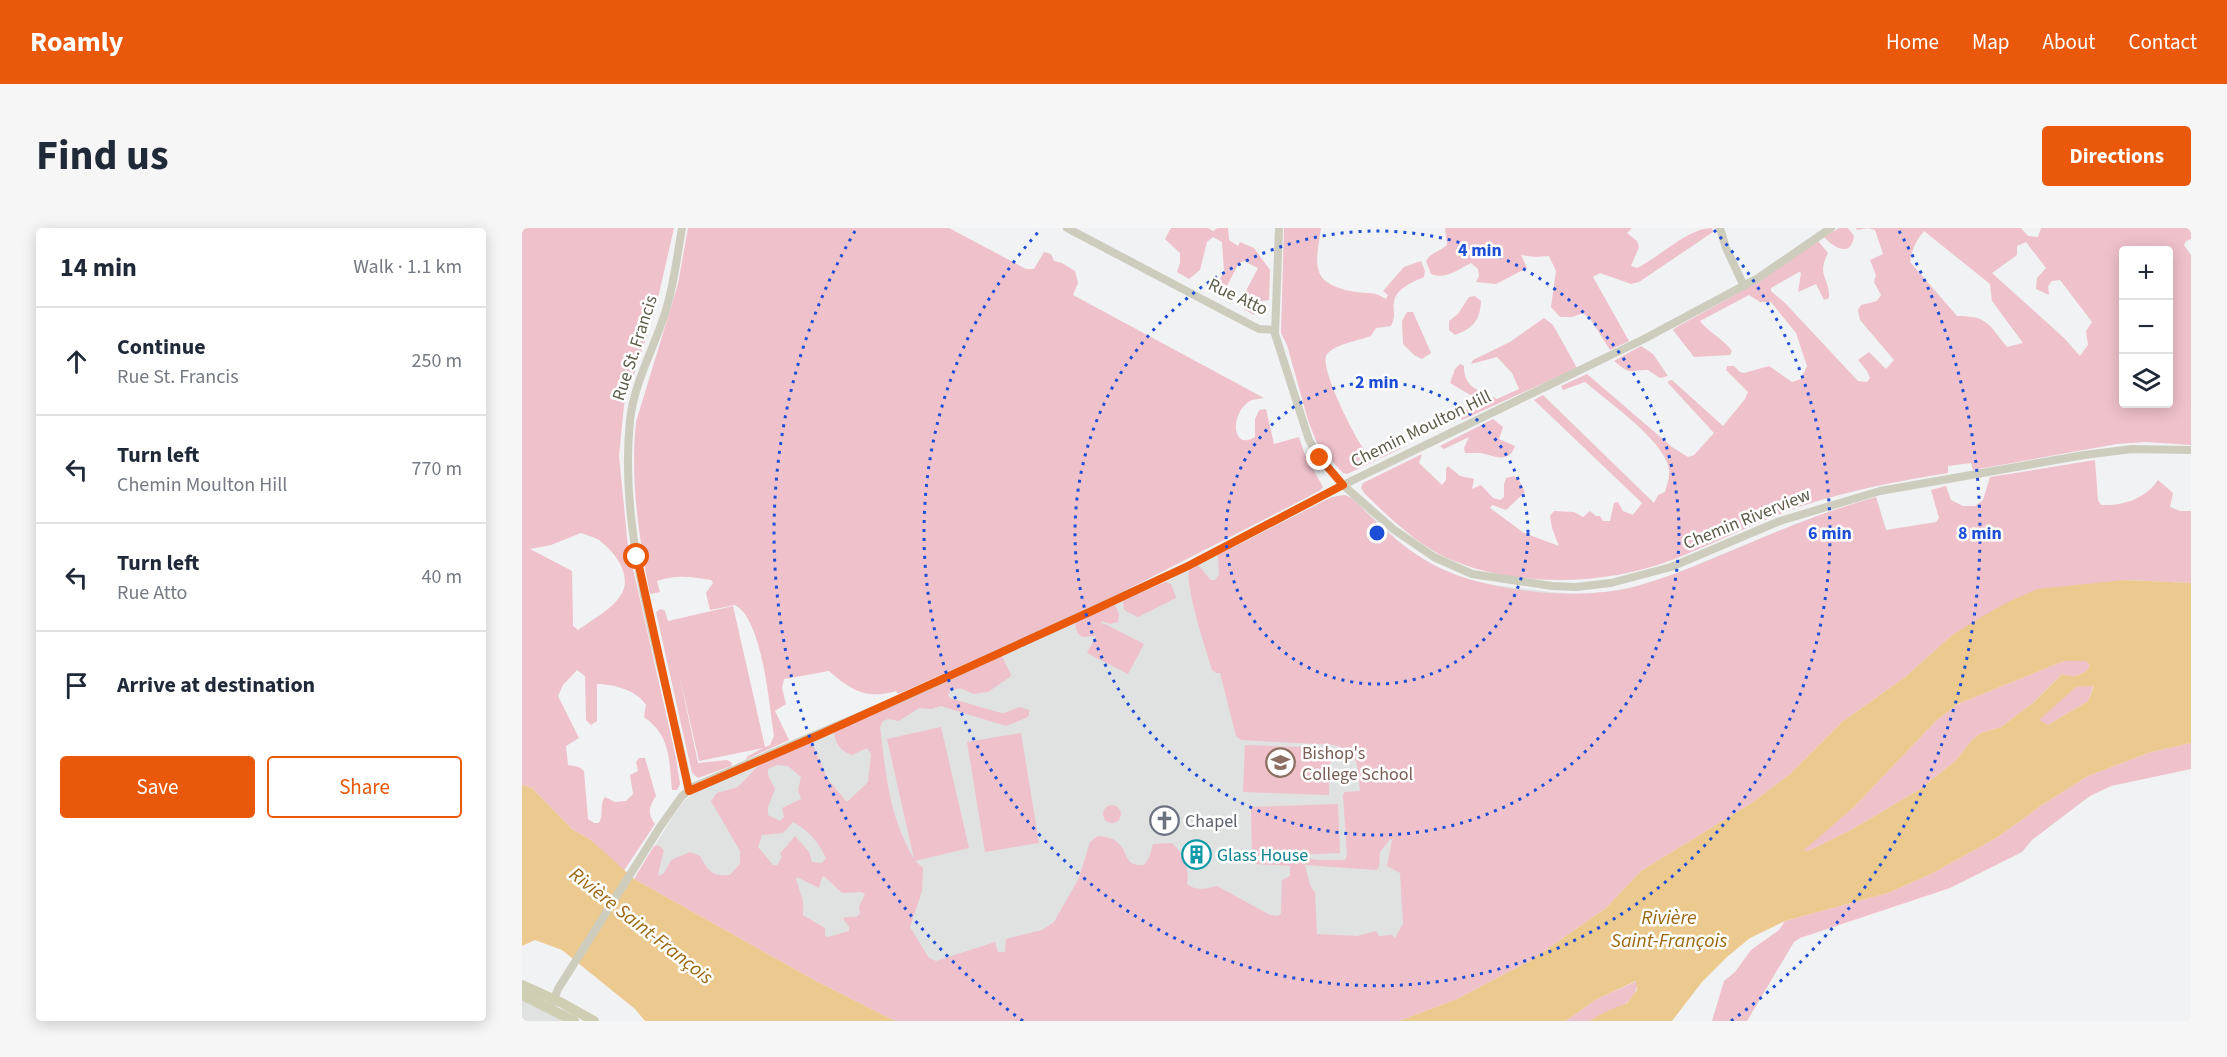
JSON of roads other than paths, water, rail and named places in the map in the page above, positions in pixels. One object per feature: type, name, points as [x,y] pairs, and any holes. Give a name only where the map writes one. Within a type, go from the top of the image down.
[{"type":"main road","points":[[522,985],[552,1003],[594,1021]]},
{"type":"main road","points":[[522,995],[552,1003],[574,1021]]},
{"type":"street","name":"Rue St. Francis","points":[[682,228],[666,310],[634,396],[630,417],[628,486],[638,564],[689,791]]},
{"type":"street","name":"Rue Atto","points":[[1067,228],[1259,329],[1275,330],[1309,440],[1320,458],[1343,485]]},
{"type":"street","points":[[1275,330],[1279,228]]},
{"type":"street","points":[[1720,228],[1726,248],[1744,286]]},
{"type":"street","name":"Chemin Moulton Hill","points":[[689,791],[839,726],[1188,566],[1343,485],[1644,339],[1744,286],[1831,228]]},
{"type":"street","name":"Chemin Riverview","points":[[1343,485],[1417,547],[1455,568],[1490,578],[1576,587],[1632,579],[1663,570],[1780,521],[1880,491],[2084,454],[2132,449],[2191,450]]},
{"type":"street","points":[[552,1003],[634,867],[667,817],[689,791]]},
{"type":"water","name":"Rivière Saint-François","points":[[2125,580],[2191,583],[2191,743],[2151,752],[2088,776],[2042,805],[1998,837],[1931,874],[1888,893],[1785,921],[1750,938],[1702,982],[1672,1021],[1590,1021],[1627,1003],[1637,990],[1636,981],[1597,999],[1566,1021],[1399,1021],[1457,999],[1533,959],[1606,908],[1641,871],[1753,802],[1790,774],[1843,721],[1904,678],[1951,636],[2010,601],[2038,589]],"holes":[[[2064,661],[2086,661],[2090,666],[2078,676],[2062,674],[2034,702],[2001,727],[1981,733],[1972,740],[1955,761],[1920,789],[1851,830],[1808,851],[1803,851],[1853,808],[1936,721],[1958,704]],[[2094,686],[2088,701],[2048,725],[2039,720],[2076,687]]]},
{"type":"water","name":"Rivière Saint-François","points":[[522,785],[532,788],[572,829],[591,840],[634,879],[816,981],[895,1021],[645,1021],[635,1009],[562,950],[535,940],[522,946]]},
{"type":"place","name":"Bishop's College School","points":[[1281,763]]},
{"type":"place","name":"Chapel","points":[[1164,821]]},
{"type":"place","name":"Glass House","points":[[1196,855]]}]
